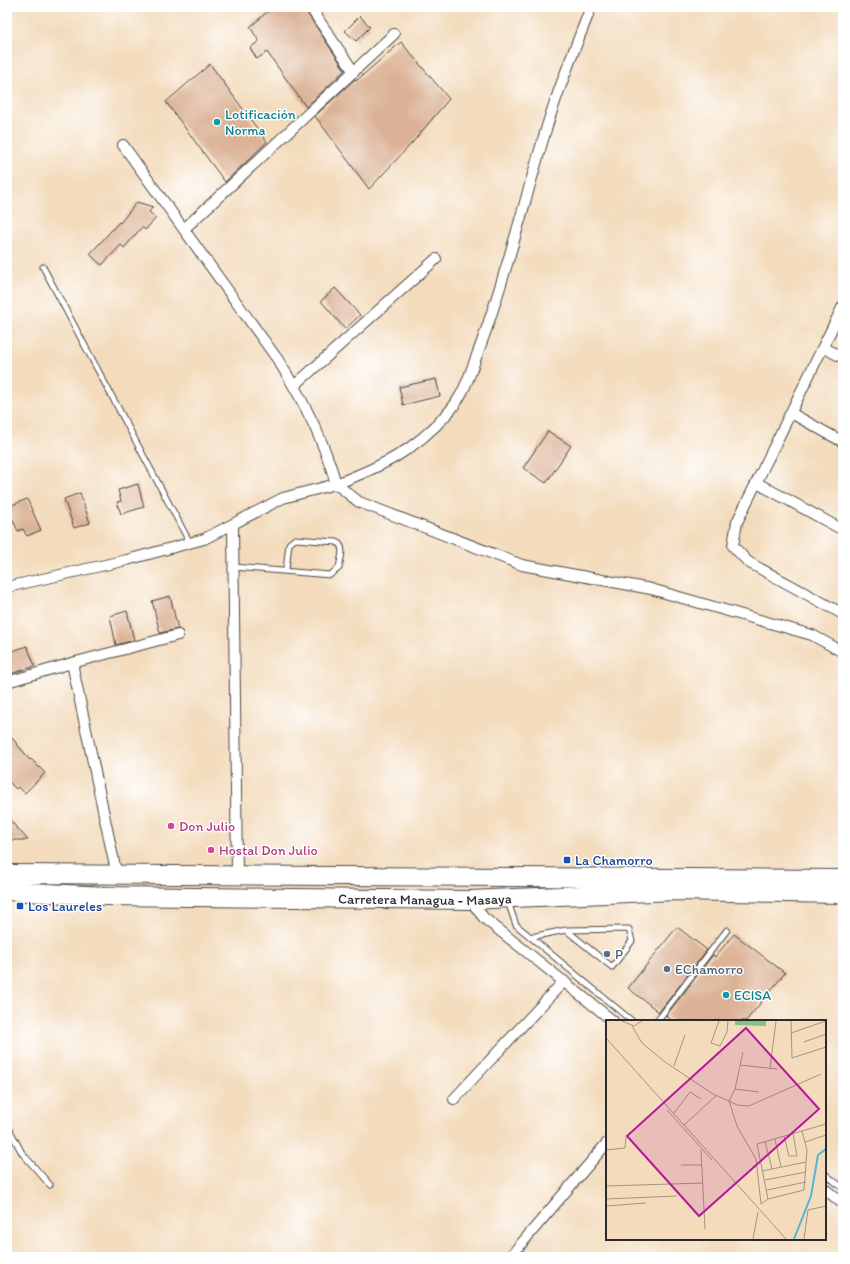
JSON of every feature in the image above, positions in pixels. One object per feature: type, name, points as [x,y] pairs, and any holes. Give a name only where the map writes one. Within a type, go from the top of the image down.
[{"type":"highway","name":"Carretera Managua - Masaya","points":[[7,874],[117,876],[237,874],[843,879]]},
{"type":"highway","name":"Carretera Managua - Masaya","points":[[7,891],[106,896],[470,900],[675,891],[843,894]]},
{"type":"street","points":[[310,7],[354,72]]},
{"type":"street","points":[[7,587],[127,560],[204,539],[233,526],[258,510],[284,498],[336,484],[380,466],[418,442],[448,414],[463,391],[496,300],[548,122],[591,7]]},
{"type":"street","points":[[184,229],[394,34]]},
{"type":"street","points":[[123,145],[278,360],[294,386],[329,459],[336,484],[359,502],[522,565],[651,589],[812,635],[843,652]]},
{"type":"street","points":[[294,386],[436,259]]},
{"type":"street","points":[[843,306],[792,413],[737,522],[733,546],[748,562],[843,614]]},
{"type":"street","points":[[823,347],[843,358]]},
{"type":"street","points":[[792,413],[843,442]]},
{"type":"street","points":[[757,483],[843,530]]},
{"type":"street","points":[[233,526],[237,874]]},
{"type":"street","points":[[7,682],[178,635]]},
{"type":"street","points":[[72,663],[117,876]]},
{"type":"street","points":[[470,900],[484,918],[612,1020]]},
{"type":"street","points":[[454,1099],[564,981]]},
{"type":"street","points":[[510,1257],[606,1144]]},
{"type":"street","points":[[826,1190],[843,1204]]},
{"type":"lane","points":[[43,267],[190,543]]},
{"type":"lane","points":[[233,567],[286,570],[330,575],[338,568],[342,549],[337,542],[296,539],[290,544],[286,570]]},
{"type":"lane","points":[[507,899],[516,925],[631,1020]]},
{"type":"lane","points":[[531,937],[566,930],[629,929],[632,941],[612,967],[566,930]]},
{"type":"lane","points":[[658,1020],[727,930]]},
{"type":"lane","points":[[7,1125],[22,1153],[50,1185]]},
{"type":"lane","points":[[826,1175],[843,1188]]},
{"type":"building","points":[[273,7],[303,7],[345,70],[306,107],[267,52],[257,59],[250,48],[259,41],[250,27]]},
{"type":"building","points":[[360,16],[370,27],[356,41],[345,31]]},
{"type":"building","points":[[401,42],[449,99],[412,143],[369,189],[315,116],[355,79],[356,81]]},
{"type":"building","name":"Lotificación Norma","points":[[210,64],[267,142],[225,182],[166,102]]},
{"type":"building","points":[[137,202],[153,207],[149,212],[156,218],[145,230],[142,227],[124,248],[121,245],[102,265],[90,254],[119,222],[120,223]]},
{"type":"building","points":[[335,288],[360,315],[345,329],[321,301]]},
{"type":"building","points":[[436,379],[440,396],[403,405],[399,387]]},
{"type":"building","points":[[548,431],[571,446],[546,483],[523,468]]},
{"type":"building","points":[[138,484],[144,507],[121,514],[117,502],[121,501],[118,490]]},
{"type":"building","points":[[80,493],[90,523],[74,528],[64,499]]},
{"type":"building","points":[[27,499],[41,530],[27,536],[23,529],[18,531],[7,507]]},
{"type":"building","points":[[170,596],[178,629],[160,633],[152,601]]},
{"type":"building","points":[[127,611],[134,640],[116,645],[110,616]]},
{"type":"building","points":[[27,646],[35,666],[7,675],[7,653]]},
{"type":"building","points":[[12,738],[30,760],[31,759],[45,773],[25,793],[18,787],[16,789],[7,780],[7,742]]},
{"type":"building","points":[[7,817],[28,840],[7,840]]},
{"type":"building","points":[[677,927],[707,950],[659,1012],[628,988]]},
{"type":"building","name":"ECISA","points":[[734,934],[785,973],[747,1020],[672,1020],[666,1016],[713,955],[715,957]]},
{"type":"place","name":"Lotificación Norma","points":[[217,122]]},
{"type":"place","name":"Don Julio","points":[[171,826]]},
{"type":"place","name":"Hostal Don Julio","points":[[211,850]]},
{"type":"place","name":"La Chamorro","points":[[567,860]]},
{"type":"place","name":"Los Laureles","points":[[20,906]]},
{"type":"place","name":"P","points":[[607,954]]},
{"type":"place","name":"EChamorro","points":[[667,969]]},
{"type":"place","name":"ECISA","points":[[726,995]]}]
